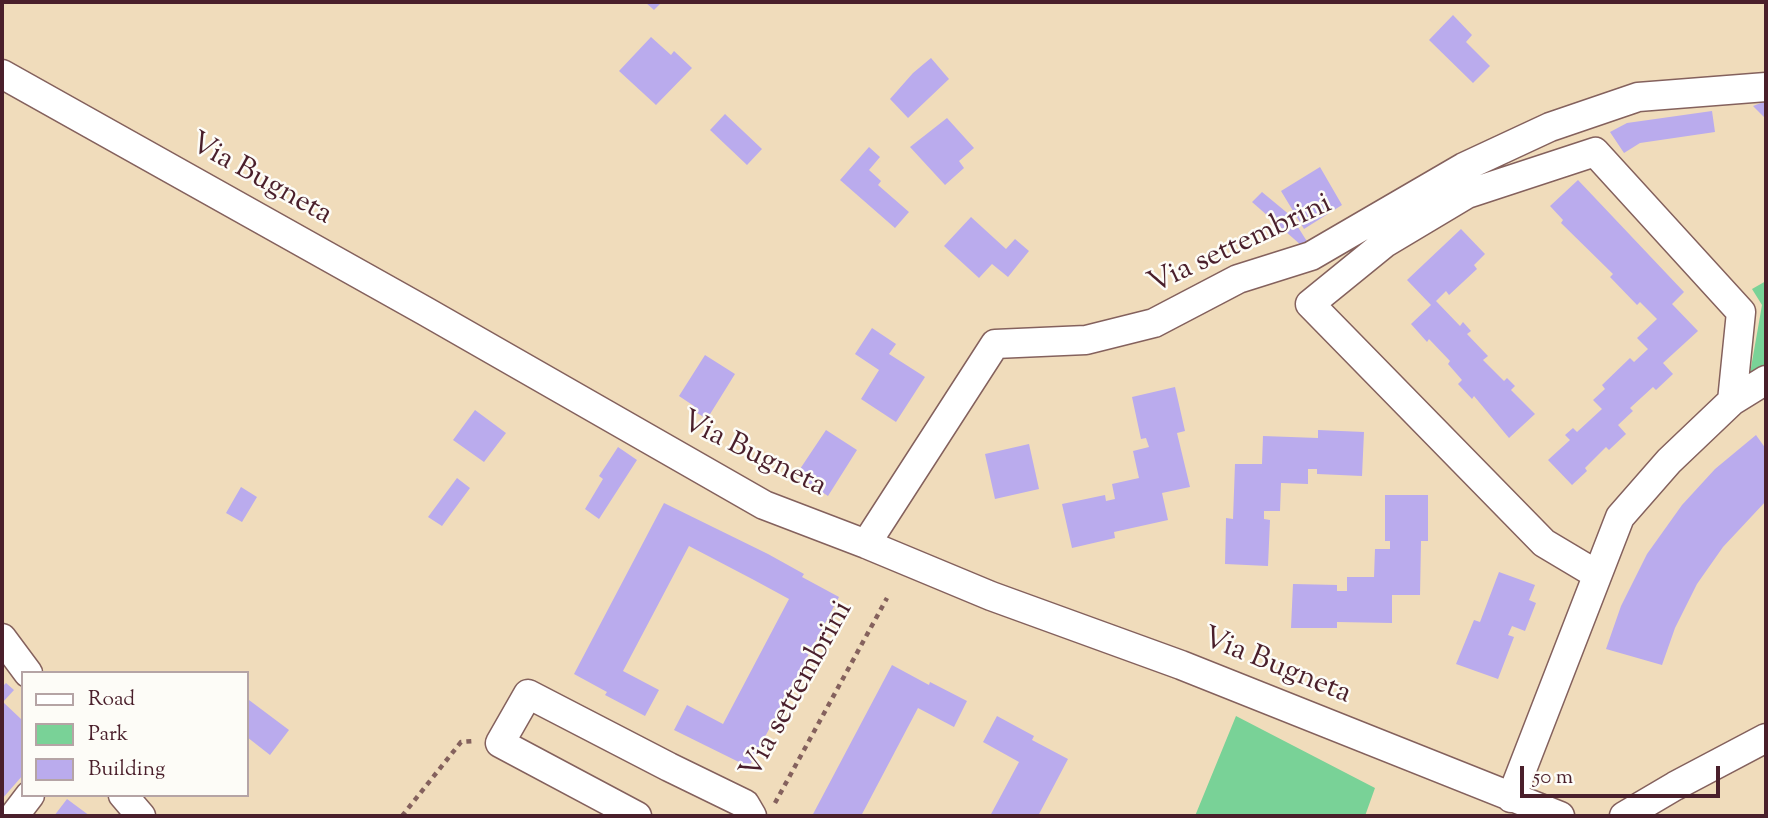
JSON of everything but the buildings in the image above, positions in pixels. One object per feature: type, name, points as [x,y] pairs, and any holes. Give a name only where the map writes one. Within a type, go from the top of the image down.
[{"type":"street","name":"Via Bugneta","points":[[2,74],[764,505],[990,596],[1181,665],[1560,816]]},
{"type":"street","name":"Via settembrini","points":[[866,544],[995,344],[1086,340],[1154,323],[1238,279],[1311,256],[1464,167],[1550,127],[1638,97],[1766,87]]},
{"type":"street","points":[[1596,574],[1544,543],[1310,304],[1385,243],[1467,194],[1595,152],[1741,312],[1732,401]]},
{"type":"street","points":[[1510,798],[1620,517],[1669,461],[1732,401],[1766,380]]},
{"type":"street","points":[[2,638],[27,671]]},
{"type":"street","points":[[636,816],[500,743],[528,694],[745,804],[763,810]]},
{"type":"street","points":[[1624,816],[1766,738]]},
{"type":"street","points":[[14,816],[28,797]]},
{"type":"street","points":[[125,797],[141,816]]},
{"type":"path","name":"Via settembrini","points":[[763,810],[887,598]]},
{"type":"path","points":[[402,816],[461,742],[478,740],[500,743]]},
{"type":"green space","points":[[1766,281],[1766,367],[1749,379],[1762,305],[1752,289]]},
{"type":"green space","points":[[1236,716],[1375,788],[1365,816],[1195,816]]}]
